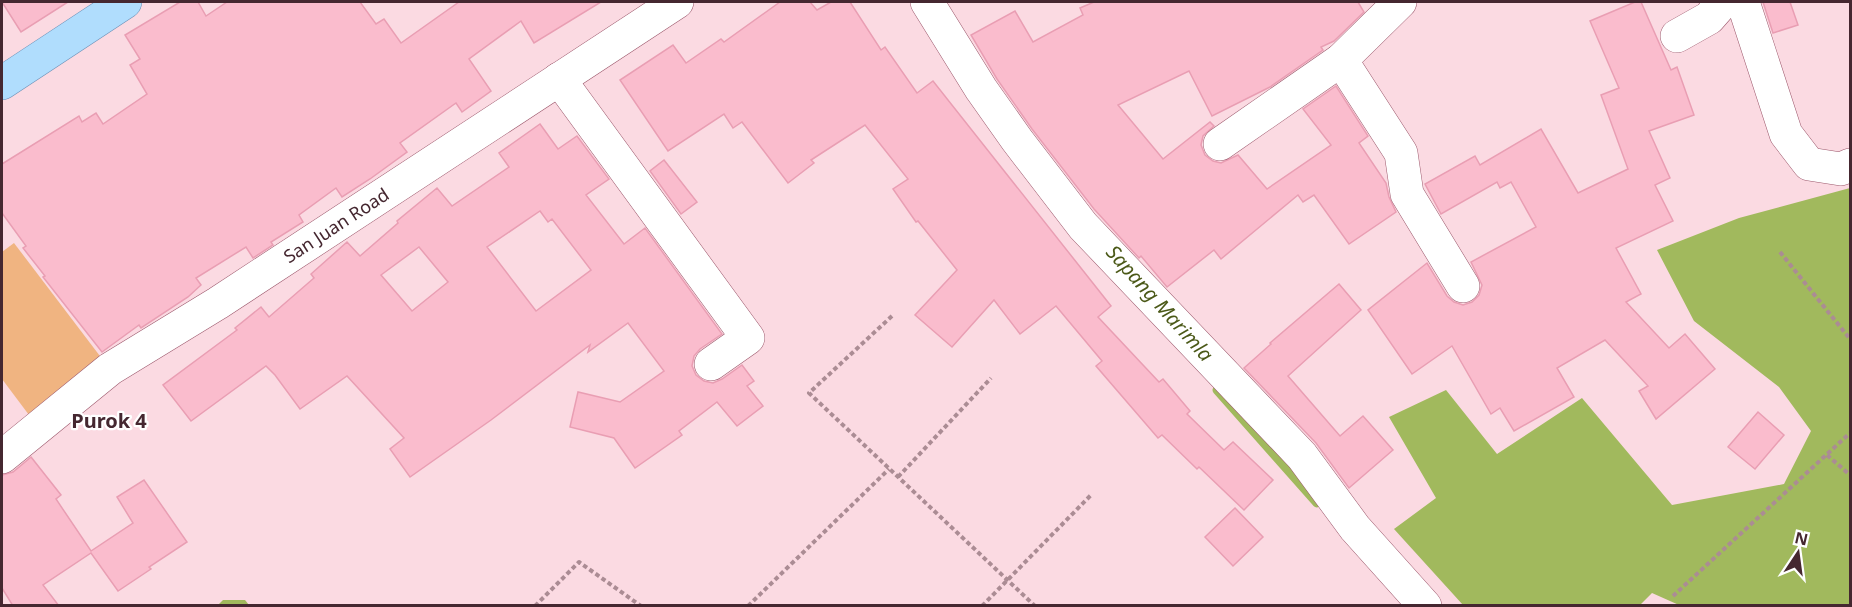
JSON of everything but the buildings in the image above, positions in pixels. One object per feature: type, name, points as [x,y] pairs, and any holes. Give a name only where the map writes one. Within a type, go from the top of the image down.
[{"type":"main road","points":[[2,83],[125,2]]},
{"type":"street","name":"San Juan Road","points":[[2,457],[110,369],[218,303],[677,2]]},
{"type":"street","points":[[927,2],[981,89],[1083,226],[1302,456],[1355,528],[1425,606]]},
{"type":"street","points":[[1220,144],[1341,60],[1400,2]]},
{"type":"street","points":[[1677,36],[1709,18],[1723,2]]},
{"type":"street","points":[[1743,2],[1786,134],[1809,164],[1841,168],[1851,165]]},
{"type":"street","points":[[1341,60],[1401,153],[1407,194],[1463,286]]},
{"type":"street","points":[[559,79],[748,338],[711,364]]},
{"type":"path","points":[[1780,252],[1851,339]]},
{"type":"path","points":[[892,316],[809,393],[1035,606]]},
{"type":"path","points":[[898,477],[991,378]]},
{"type":"path","points":[[1673,596],[1851,433]]},
{"type":"path","points":[[1827,455],[1851,475]]},
{"type":"path","points":[[748,606],[889,469]]},
{"type":"path","points":[[982,606],[1091,495]]},
{"type":"path","points":[[535,606],[579,562],[641,606]]},
{"type":"shaded area","points":[[1850,188],[1850,605],[1679,605],[1652,593],[1640,605],[1463,605],[1394,529],[1436,498],[1389,417],[1446,390],[1497,454],[1582,398],[1672,505],[1784,484],[1811,431],[1779,387],[1694,321],[1657,250],[1739,218]]},
{"type":"shaded area","points":[[14,243],[106,364],[32,419],[2,379],[2,252]]},
{"type":"shaded area","points":[[223,600],[245,600],[249,605],[218,605]]},
{"type":"waterway","name":"Sapang Marimla","points":[[1217,390],[1317,503]]},
{"type":"district","name":"Purok 4","points":[[109,420]]}]
